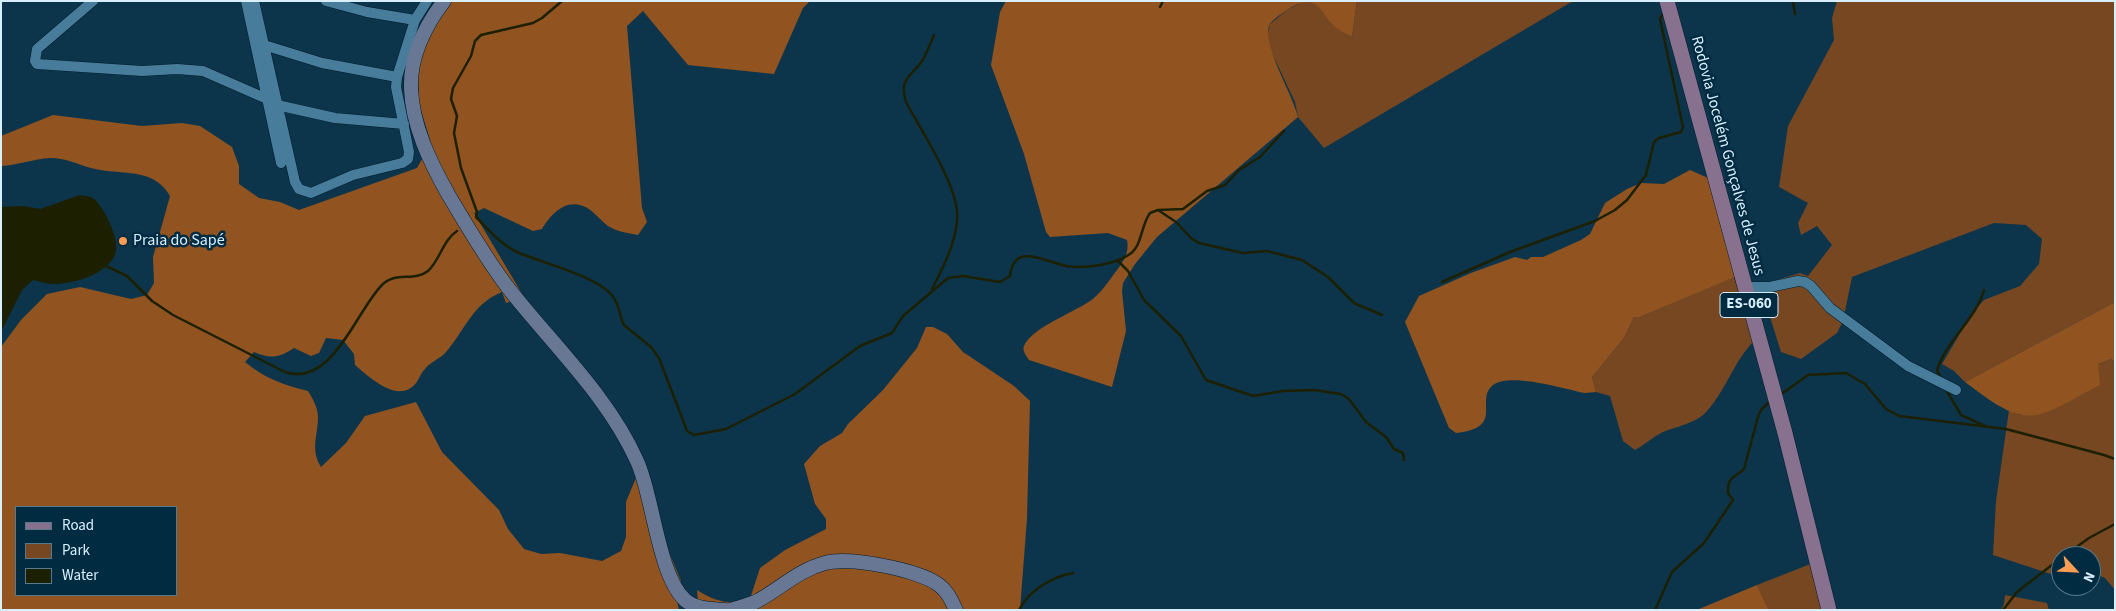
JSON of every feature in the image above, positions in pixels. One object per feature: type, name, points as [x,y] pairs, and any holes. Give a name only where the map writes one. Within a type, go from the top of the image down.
[{"type":"main road","name":"Rodovia Jocelém Gonçalves de Jesus","points":[[1667,1],[1784,433],[1829,610]]},
{"type":"street","points":[[93,1],[37,49],[35,61],[37,64],[142,71],[197,70],[267,99]]},
{"type":"street","points":[[246,1],[281,163]]},
{"type":"street","points":[[254,1],[295,182],[299,189],[307,192],[314,192],[353,175],[405,162],[409,152],[396,87],[397,77],[415,20],[427,1]]},
{"type":"street","points":[[326,1],[367,12],[415,20]]},
{"type":"street","points":[[444,1],[431,18],[421,38],[411,88],[428,158],[486,257],[620,428],[638,463],[660,544],[673,580],[685,600],[703,608],[725,610]]},
{"type":"street","points":[[264,45],[330,65],[397,77]]},
{"type":"street","points":[[277,105],[335,118],[404,124]]},
{"type":"street","points":[[1744,287],[1770,287],[1798,281],[1805,282],[1812,286],[1830,308],[1908,366],[1956,390]]},
{"type":"street","points":[[730,610],[757,601],[800,572],[827,562],[868,564],[918,574],[938,585],[949,595],[956,610]]},
{"type":"green space","points":[[1357,1],[1573,1],[1324,148],[1298,117],[1295,102],[1271,51],[1267,38],[1270,24],[1287,10],[1302,2],[1310,2],[1318,5],[1332,24],[1352,37]]},
{"type":"green space","points":[[1837,1],[2115,1],[2115,302],[1965,382],[1954,371],[1942,364],[1972,313],[1984,300],[2020,286],[2039,264],[2042,239],[2026,225],[1994,223],[1852,277],[1843,321],[1837,333],[1801,359],[1781,352],[1760,285],[1800,273],[1808,276],[1832,245],[1817,226],[1801,235],[1798,223],[1808,203],[1779,187],[1788,126],[1834,40],[1832,18]]},
{"type":"green space","points":[[1734,277],[1754,341],[1741,357],[1720,394],[1707,411],[1692,422],[1661,433],[1635,450],[1623,441],[1610,396],[1596,392],[1592,377],[1624,338],[1634,317],[1640,317]]},
{"type":"green space","points":[[2111,359],[2115,361],[2115,590],[2105,578],[2101,576],[2101,546],[2051,546],[2051,574],[1993,555],[1996,501],[2009,410],[2020,415],[2098,364]]},
{"type":"green space","points":[[1813,563],[1825,610],[1769,610],[1757,585]]},
{"type":"green space","points":[[2005,595],[2047,603],[2049,610],[2001,610]]},
{"type":"shaded area","points":[[448,1],[810,1],[803,8],[774,74],[688,65],[643,11],[627,26],[642,208],[647,222],[638,235],[626,233],[608,226],[586,207],[576,204],[558,210],[542,229],[533,231],[484,208],[474,213],[524,297],[506,303],[502,292],[483,303],[446,352],[427,367],[412,387],[405,391],[397,391],[389,389],[374,380],[355,365],[354,354],[343,340],[326,338],[319,353],[311,356],[294,348],[279,356],[265,356],[254,352],[245,362],[275,380],[308,391],[318,414],[315,448],[321,467],[346,443],[365,416],[416,402],[442,452],[499,510],[508,529],[524,549],[541,554],[560,553],[602,561],[621,551],[626,537],[626,502],[640,468],[681,581],[676,596],[679,610],[1,610],[1,347],[21,320],[47,294],[80,287],[131,299],[147,295],[154,283],[153,257],[170,196],[155,180],[145,176],[91,168],[61,159],[50,158],[1,166],[1,136],[53,115],[142,126],[182,123],[200,126],[232,147],[239,166],[239,184],[259,198],[280,202],[299,210],[417,168],[431,143],[419,104],[418,74],[426,33]]},
{"type":"shaded area","points":[[1006,1],[1357,1],[1352,37],[1335,27],[1321,9],[1309,2],[1293,6],[1270,24],[1268,32],[1269,43],[1298,117],[1157,237],[1135,264],[1123,283],[1126,331],[1112,387],[1029,360],[1024,351],[1024,346],[1036,332],[1097,295],[1122,262],[1128,245],[1127,240],[1108,233],[1050,237],[1046,232],[1024,154],[991,65],[1000,12]]},
{"type":"shaded area","points":[[1690,170],[1708,178],[1735,277],[1640,317],[1634,317],[1624,338],[1592,377],[1596,392],[1585,393],[1524,381],[1501,381],[1493,385],[1488,391],[1485,420],[1480,426],[1456,433],[1449,428],[1405,322],[1419,296],[1471,273],[1515,257],[1527,260],[1531,257],[1543,257],[1581,240],[1590,234],[1605,203],[1627,189],[1641,183],[1664,184]]},
{"type":"shaded area","points":[[2115,302],[2115,361],[2111,359],[2098,364],[2100,385],[2071,401],[2041,414],[2031,416],[2000,407],[1965,382]]},
{"type":"shaded area","points":[[926,327],[933,327],[947,334],[963,352],[1014,386],[1030,401],[1027,518],[1020,610],[699,610],[697,590],[716,600],[736,602],[750,599],[760,568],[785,550],[826,529],[826,519],[815,504],[804,464],[820,446],[842,433],[848,424],[883,390],[917,348]]},
{"type":"shaded area","points":[[1757,585],[1769,610],[1699,610],[1699,609]]},
{"type":"water","points":[[80,195],[94,199],[106,216],[113,231],[116,245],[113,259],[107,266],[80,280],[60,284],[47,284],[33,280],[22,290],[1,332],[1,207],[24,206],[40,209]]},
{"type":"waterway","points":[[562,1],[533,23],[481,35],[475,41],[471,56],[453,88],[451,99],[457,116],[454,133],[461,168],[477,212],[476,217],[500,241],[517,252],[580,275],[603,287],[611,294],[618,306],[624,325],[651,347],[659,358],[687,431],[694,435],[726,429],[795,394],[860,346],[892,333],[903,316],[948,278],[963,276],[1000,282],[1010,276],[1017,259],[1024,256],[1032,256],[1066,266],[1081,267],[1099,265],[1123,258],[1130,254],[1137,246],[1150,213],[1158,210],[1183,209],[1207,191],[1225,185],[1239,170],[1260,157],[1284,131]]},
{"type":"waterway","points":[[1160,7],[1163,1]]},
{"type":"waterway","points":[[1793,1],[1795,14]]},
{"type":"waterway","points":[[1442,282],[1510,252],[1595,221],[1615,210],[1627,200],[1646,175],[1654,142],[1659,138],[1681,132],[1683,127],[1660,19],[1664,11]]},
{"type":"waterway","points":[[932,289],[954,238],[957,208],[953,193],[939,160],[906,102],[904,88],[907,79],[924,58],[934,35]]},
{"type":"waterway","points":[[1158,210],[1176,222],[1191,238],[1199,243],[1243,253],[1267,251],[1302,260],[1328,277],[1354,303],[1382,315]]},
{"type":"waterway","points":[[106,266],[127,276],[152,301],[173,315],[285,372],[302,374],[316,369],[329,358],[382,285],[393,278],[417,276],[428,271],[448,240],[457,231]]},
{"type":"waterway","points":[[1117,260],[1128,271],[1144,300],[1181,336],[1206,380],[1253,396],[1283,391],[1314,390],[1341,394],[1349,399],[1366,422],[1386,437],[1394,449],[1403,453],[1404,460]]},
{"type":"waterway","points":[[1941,379],[1937,370],[1941,359],[1975,311],[1984,290]]},
{"type":"waterway","points":[[1780,395],[1808,375],[1846,373],[1865,384],[1886,409],[1899,416],[2006,429],[2115,459]]},
{"type":"waterway","points":[[1945,388],[1961,415],[1985,426]]},
{"type":"waterway","points":[[1655,610],[1672,572],[1704,543],[1733,500],[1728,493],[1730,480],[1744,469],[1758,417],[1761,410],[1771,400]]},
{"type":"waterway","points":[[2078,546],[2115,524]]},
{"type":"waterway","points":[[2003,610],[2017,592],[2051,566]]},
{"type":"waterway","points":[[1019,610],[1029,596],[1049,581],[1073,573]]},
{"type":"place","name":"Praia do Sapé","points":[[123,241]]}]
